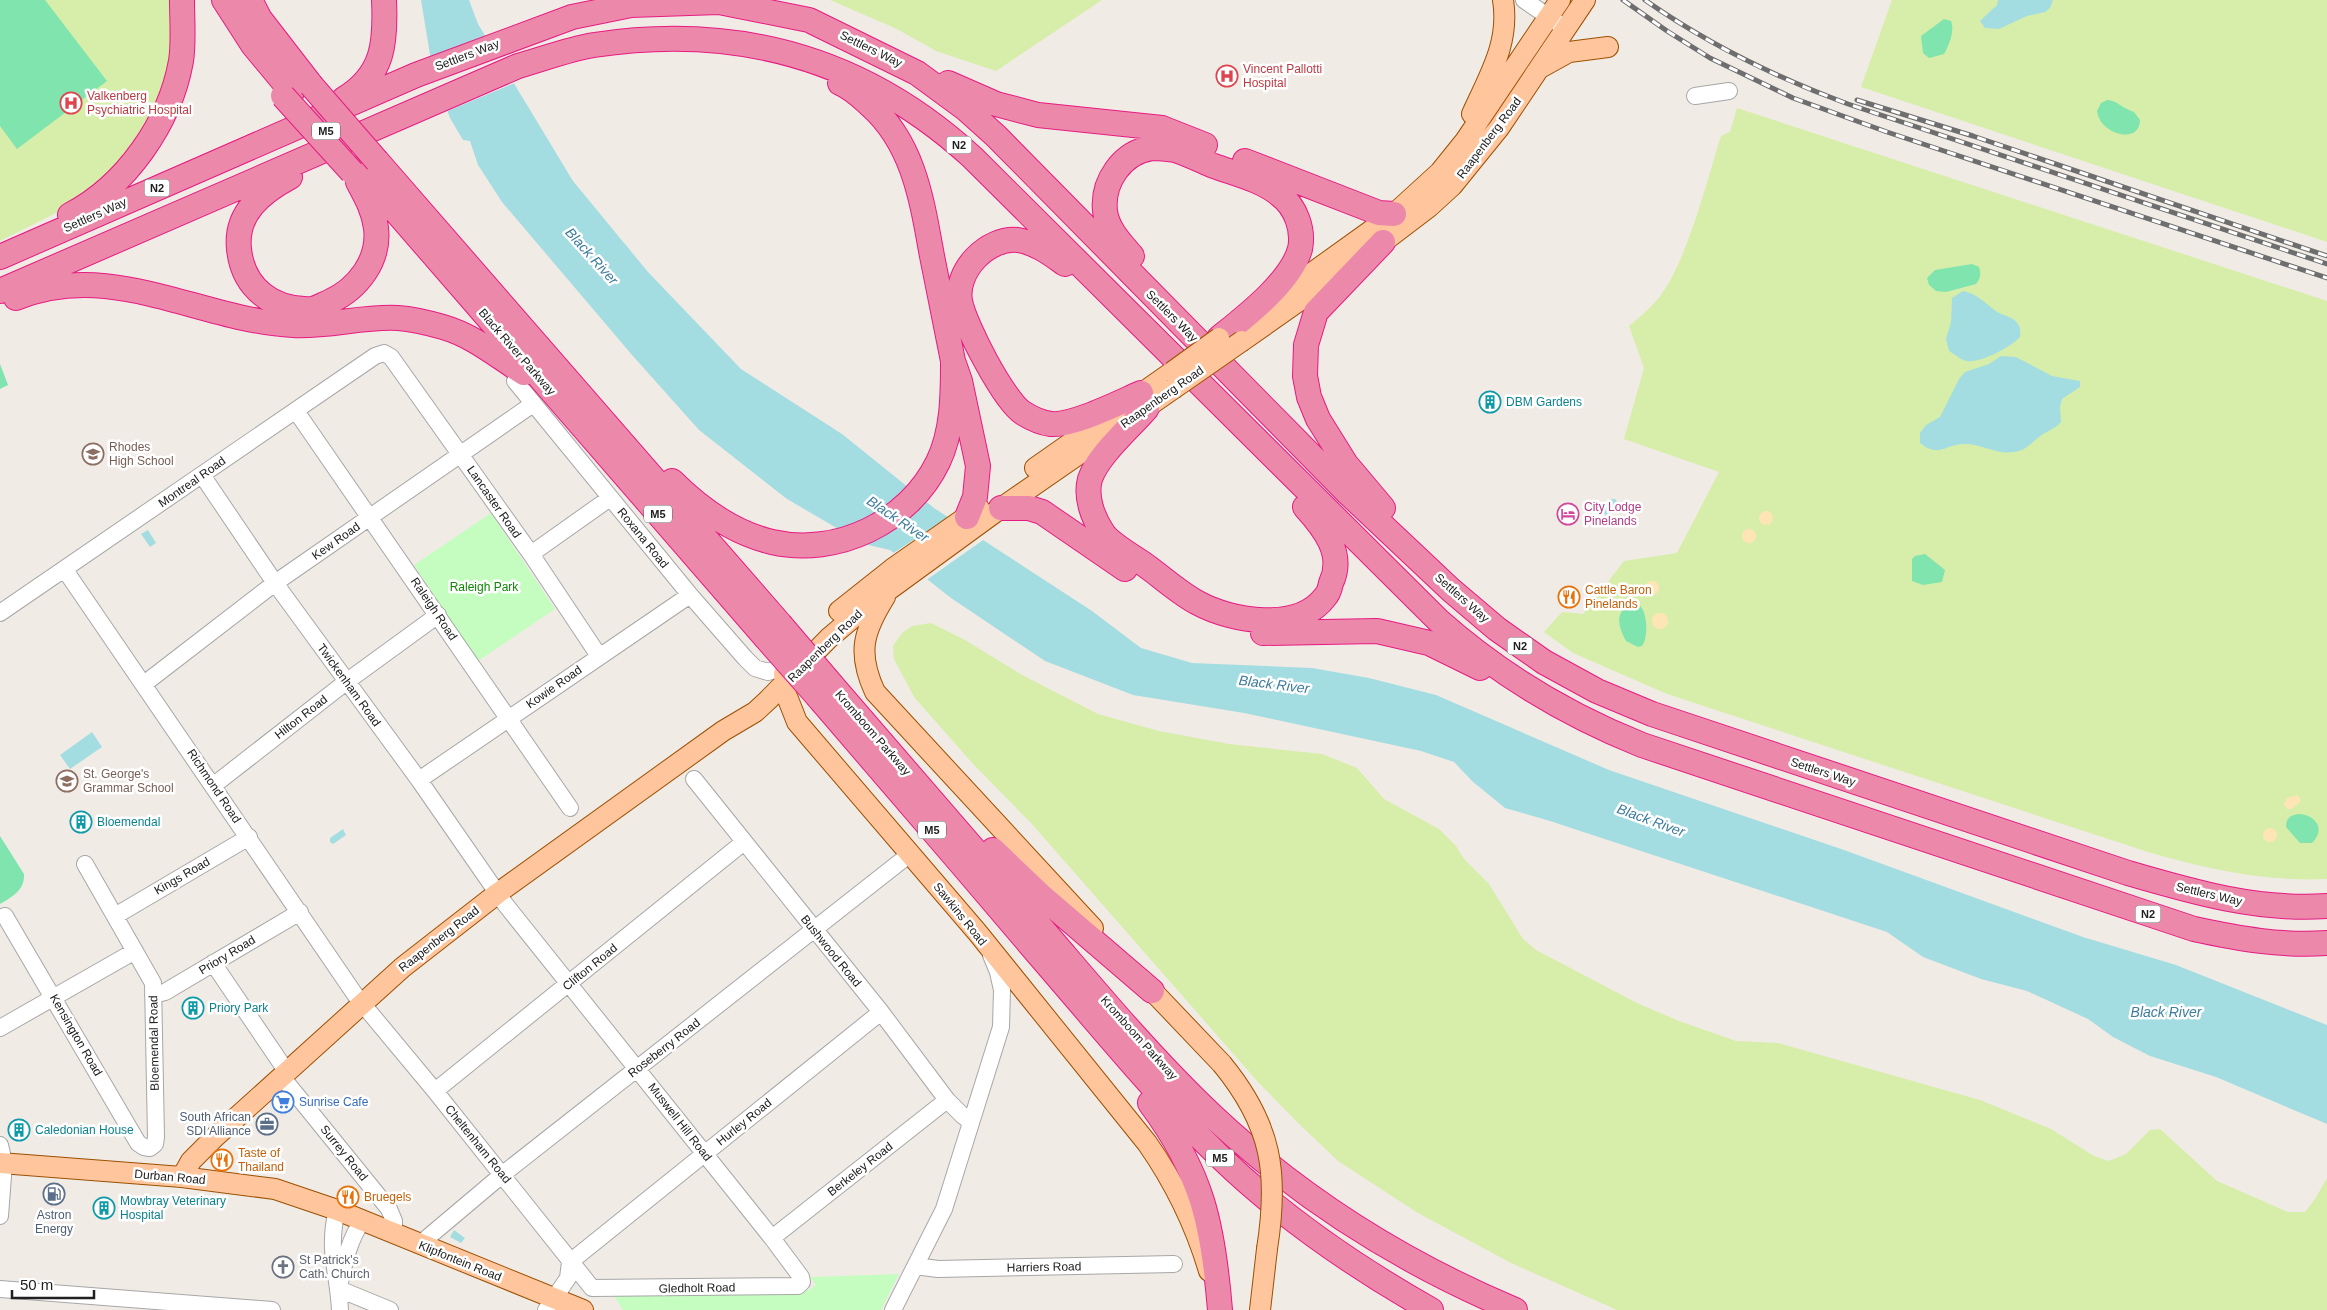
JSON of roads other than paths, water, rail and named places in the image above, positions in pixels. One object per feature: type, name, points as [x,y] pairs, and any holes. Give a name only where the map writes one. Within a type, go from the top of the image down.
[{"type":"highway","points":[[24,246],[39,230],[82,209],[122,175],[148,144],[168,106],[181,61],[182,0]]},
{"type":"highway","name":"Black River Parkway","points":[[224,0],[254,45],[296,86],[552,394],[772,630],[825,691]]},
{"type":"highway","name":"Black River Parkway","points":[[250,0],[296,86]]},
{"type":"highway","points":[[260,0],[296,86]]},
{"type":"highway","points":[[290,130],[354,93],[368,78],[378,63],[386,34],[384,0]]},
{"type":"highway","name":"Settlers Way","points":[[0,257],[416,75],[572,17],[631,5],[716,1],[809,20],[900,63],[951,97],[996,136],[1348,493],[1451,590],[1496,629],[1544,662],[1597,691],[1652,714],[2155,881],[2192,892],[2257,905],[2303,908],[2327,906]]},
{"type":"highway","name":"N2","points":[[0,291],[518,66],[592,45],[650,38],[708,38],[776,50],[824,64],[860,79],[893,97],[925,118],[972,157],[1439,621],[1483,658],[1519,683],[1588,722],[1642,744],[2132,910],[2194,929],[2251,942],[2307,945],[2327,944]]},
{"type":"highway","points":[[776,50],[810,70],[850,87],[886,119],[899,138],[910,160],[919,189],[953,361],[960,381],[978,466],[975,497],[968,521]]},
{"type":"highway","points":[[900,63],[908,60],[959,89],[996,104],[1038,115],[1162,128],[1379,213],[1394,214]]},
{"type":"highway","points":[[1231,334],[1292,270],[1300,248],[1301,233],[1298,218],[1281,195],[1264,185],[1175,150],[1153,148],[1134,154],[1120,165],[1107,184],[1105,212],[1115,237],[1204,334],[1246,391]]},
{"type":"highway","points":[[327,149],[297,174],[272,187],[255,200],[243,220],[238,242],[241,264],[252,285],[269,300],[287,308],[314,309],[342,296],[364,277],[375,250],[376,228],[363,168]]},
{"type":"highway","points":[[1106,291],[1049,251],[1018,240],[997,243],[974,258],[962,279],[960,300],[966,320],[1003,392],[1022,413],[1052,424],[1062,423],[1154,394]]},
{"type":"highway","points":[[1383,242],[1316,312],[1306,345],[1304,376],[1309,397],[1318,419],[1346,464],[1416,543],[1451,590]]},
{"type":"highway","points":[[0,304],[29,292],[76,284],[122,286],[241,319],[294,325],[398,318],[443,327],[480,342],[729,526],[772,542],[808,546],[834,542],[867,532],[907,504],[930,477],[939,461],[950,425],[953,361]]},
{"type":"highway","points":[[1154,394],[1119,440],[1102,455],[1090,478],[1089,500],[1104,535],[1197,602],[1227,616],[1253,619],[1284,619],[1309,611],[1325,597],[1335,575],[1335,549],[1322,525],[1242,440],[1217,400]]},
{"type":"highway","points":[[1001,508],[1029,508],[1042,512],[1179,608],[1214,627],[1256,634],[1377,631],[1429,643],[1478,668],[1519,683]]},
{"type":"highway","name":"Kromboom Parkway","points":[[825,691],[887,748],[1140,1041],[1195,1099],[1233,1135],[1294,1185],[1366,1234],[1446,1279],[1515,1310]]},
{"type":"highway","name":"Kromboom Parkway","points":[[825,691],[1046,964],[1179,1116],[1241,1177],[1292,1219],[1380,1280],[1431,1310]]},
{"type":"highway","points":[[887,748],[1039,894],[1152,991]]},
{"type":"highway","points":[[1046,964],[1173,1135],[1188,1163],[1203,1198],[1213,1238],[1218,1310]]},
{"type":"main road","points":[[1448,163],[1499,54],[1505,26],[1503,0]]},
{"type":"main road","name":"Raapenberg Road","points":[[968,521],[1001,508],[1231,334],[1394,214],[1420,192],[1448,163],[1560,0]]},
{"type":"main road","name":"Raapenberg Road","points":[[1231,334],[1383,242],[1429,207],[1459,179],[1499,128],[1585,0]]},
{"type":"main road","points":[[1538,69],[1564,54],[1608,47]]},
{"type":"main road","name":"Raapenberg Road","points":[[182,1177],[191,1161],[403,967],[498,893],[723,731],[755,712],[832,617],[1154,394]]},
{"type":"main road","name":"Raapenberg Road","points":[[723,731],[847,622],[890,589],[905,568]]},
{"type":"main road","points":[[890,589],[872,620],[864,644],[864,660],[867,675],[875,692],[964,792],[1222,1064],[1251,1104],[1268,1151],[1272,1175],[1273,1200],[1260,1310]]},
{"type":"main road","name":"Sawkins Road","points":[[784,676],[786,694],[797,722],[977,932]]},
{"type":"main road","points":[[755,712],[773,709],[786,719],[797,722]]},
{"type":"main road","points":[[977,932],[1147,1143],[1164,1167],[1190,1218],[1209,1270],[1218,1310]]},
{"type":"main road","name":"Durban Road","points":[[1,1157],[275,1189],[337,1210]]},
{"type":"main road","name":"Klipfontein Road","points":[[337,1210],[420,1244],[549,1304],[583,1310]]},
{"type":"street","points":[[1524,0],[1565,29]]},
{"type":"street","points":[[1695,96],[1728,91]]},
{"type":"street","name":"Montreal Road","points":[[0,614],[376,356],[384,353]]},
{"type":"street","name":"Lancaster Road","points":[[384,353],[391,357],[532,554],[599,656]]},
{"type":"street","name":"Roxana Road","points":[[515,381],[552,394],[610,498],[745,658],[755,668],[784,676]]},
{"type":"street","name":"Kew Road","points":[[144,684],[275,583],[460,454],[552,394]]},
{"type":"street","name":"Raleigh Road","points":[[296,411],[570,808]]},
{"type":"street","name":"Twickenham Road","points":[[202,475],[275,583],[419,780],[498,893]]},
{"type":"street","points":[[532,554],[610,498]]},
{"type":"street","name":"Richmond Road","points":[[65,570],[214,785],[356,996],[363,1002]]},
{"type":"street","name":"Kowie Road","points":[[419,780],[690,595]]},
{"type":"street","name":"Hilton Road","points":[[214,785],[346,682],[438,615]]},
{"type":"street","name":"Bushwood Road","points":[[694,779],[881,1012],[947,1100],[970,1121]]},
{"type":"street","name":"Kings Road","points":[[115,916],[249,837]]},
{"type":"street","name":"Clifton Road","points":[[435,1091],[744,842]]},
{"type":"street","name":"Roseberry Road","points":[[420,1244],[502,1174],[910,854]]},
{"type":"street","name":"Bloemendal Road","points":[[85,864],[153,983],[156,1137],[155,1144],[150,1148]]},
{"type":"street","name":"Muswell Hill Road","points":[[498,893],[772,1238],[797,1271],[802,1282]]},
{"type":"street","name":"Priory Road","points":[[153,995],[165,992],[300,912]]},
{"type":"street","name":"Kensington Road","points":[[5,916],[138,1142],[144,1147],[150,1148]]},
{"type":"street","name":"Sawkins Road","points":[[893,1310],[944,1209],[1003,1016],[1002,990],[998,972],[977,932]]},
{"type":"street","points":[[0,1028],[135,951]]},
{"type":"street","name":"Surrey Road","points":[[213,963],[285,1074],[389,1209],[394,1221],[394,1234]]},
{"type":"street","name":"Cheltenham Road","points":[[363,1002],[592,1288]]},
{"type":"street","name":"Hurley Road","points":[[570,1262],[881,1012]]},
{"type":"street","name":"Berkeley Road","points":[[772,1238],[947,1100]]},
{"type":"street","points":[[0,1216],[1,1157]]},
{"type":"street","points":[[337,1210],[332,1234],[332,1258],[339,1289],[340,1310]]},
{"type":"street","points":[[339,1289],[351,1241],[363,1220]]},
{"type":"street","points":[[549,1304],[568,1278],[570,1262]]},
{"type":"street","name":"Harriers Road","points":[[915,1266],[938,1269],[1174,1264]]},
{"type":"street","name":"Gledholt Road","points":[[592,1288],[793,1287],[802,1282]]},
{"type":"street","points":[[0,1289],[272,1310]]},
{"type":"street","points":[[339,1289],[390,1310]]},
{"type":"water","name":"Black River","points":[[421,0],[469,0],[478,24],[573,181],[648,272],[741,369],[842,434],[934,508],[1092,611],[1141,648],[1192,663],[1312,668],[1369,678],[1436,695],[1609,770],[1844,850],[2083,937],[2176,965],[2327,1025],[2327,1124],[2216,1077],[2150,1056],[2113,1037],[2088,1019],[2027,991],[1981,979],[1923,957],[1887,932],[1550,821],[1505,808],[1472,781],[1454,762],[1421,751],[1244,713],[1133,695],[1045,661],[951,598],[890,550],[864,544],[787,499],[699,430],[632,355],[502,202],[478,165],[470,141],[463,140],[450,118],[432,67]]},
{"type":"water","points":[[1998,0],[2053,0],[2050,8],[2045,12],[2027,16],[1999,29],[1985,28],[1980,21],[1997,5]]},
{"type":"water","points":[[1963,291],[1977,296],[1996,311],[2016,321],[2019,325],[2020,337],[1995,354],[1980,360],[1967,361],[1949,351],[1946,339],[1951,322],[1952,298]]},
{"type":"water","points":[[2001,356],[2016,357],[2052,376],[2080,381],[2080,387],[2062,399],[2060,407],[2061,422],[2024,449],[2013,452],[2001,452],[1969,444],[1932,450],[1920,443],[1920,433],[1926,425],[1940,417],[1959,379],[1965,372],[1989,364]]},
{"type":"water","points":[[1611,499],[1615,499],[1618,507],[1607,517],[1600,508]]},
{"type":"water","points":[[148,530],[156,543],[150,547],[141,534]]},
{"type":"water","points":[[92,732],[102,747],[70,769],[60,755]]},
{"type":"water","points":[[343,829],[346,835],[333,844],[330,842],[330,838]]},
{"type":"water","points":[[454,1230],[465,1238],[461,1243],[450,1237]]},
{"type":"railway","points":[[1623,0],[1710,58],[1793,98],[1887,132],[2327,278]]},
{"type":"railway","points":[[1645,0],[1718,46],[1821,94],[2327,264]]},
{"type":"railway","points":[[1857,100],[1973,136],[2327,256]]},
{"type":"place","name":"Vincent Pallotti Hospital","points":[[1227,76]]},
{"type":"place","name":"Valkenberg Psychiatric Hospital","points":[[71,103]]},
{"type":"place","name":"DBM Gardens","points":[[1490,402]]},
{"type":"place","name":"Rhodes High School","points":[[93,454]]},
{"type":"place","name":"City Lodge Pinelands","points":[[1568,514]]},
{"type":"place","name":"Cattle Baron Pinelands","points":[[1569,597]]},
{"type":"place","name":"St. George's Grammar School","points":[[67,781]]},
{"type":"place","name":"Bloemendal","points":[[81,822]]},
{"type":"place","name":"Priory Park","points":[[193,1008]]},
{"type":"place","name":"Sunrise Cafe","points":[[283,1102]]},
{"type":"place","name":"South African SDI Alliance","points":[[267,1124]]},
{"type":"place","name":"Caledonian House","points":[[19,1130]]},
{"type":"place","name":"Taste of Thailand","points":[[222,1160]]},
{"type":"place","name":"Astron Energy","points":[[54,1194]]},
{"type":"place","name":"Bruegels","points":[[348,1197]]},
{"type":"place","name":"Mowbray Veterinary Hospital","points":[[104,1208]]},
{"type":"place","name":"St Patrick's Cath. Church","points":[[283,1267]]},
{"type":"park label","name":"Raleigh Park","points":[[484,587]]}]
